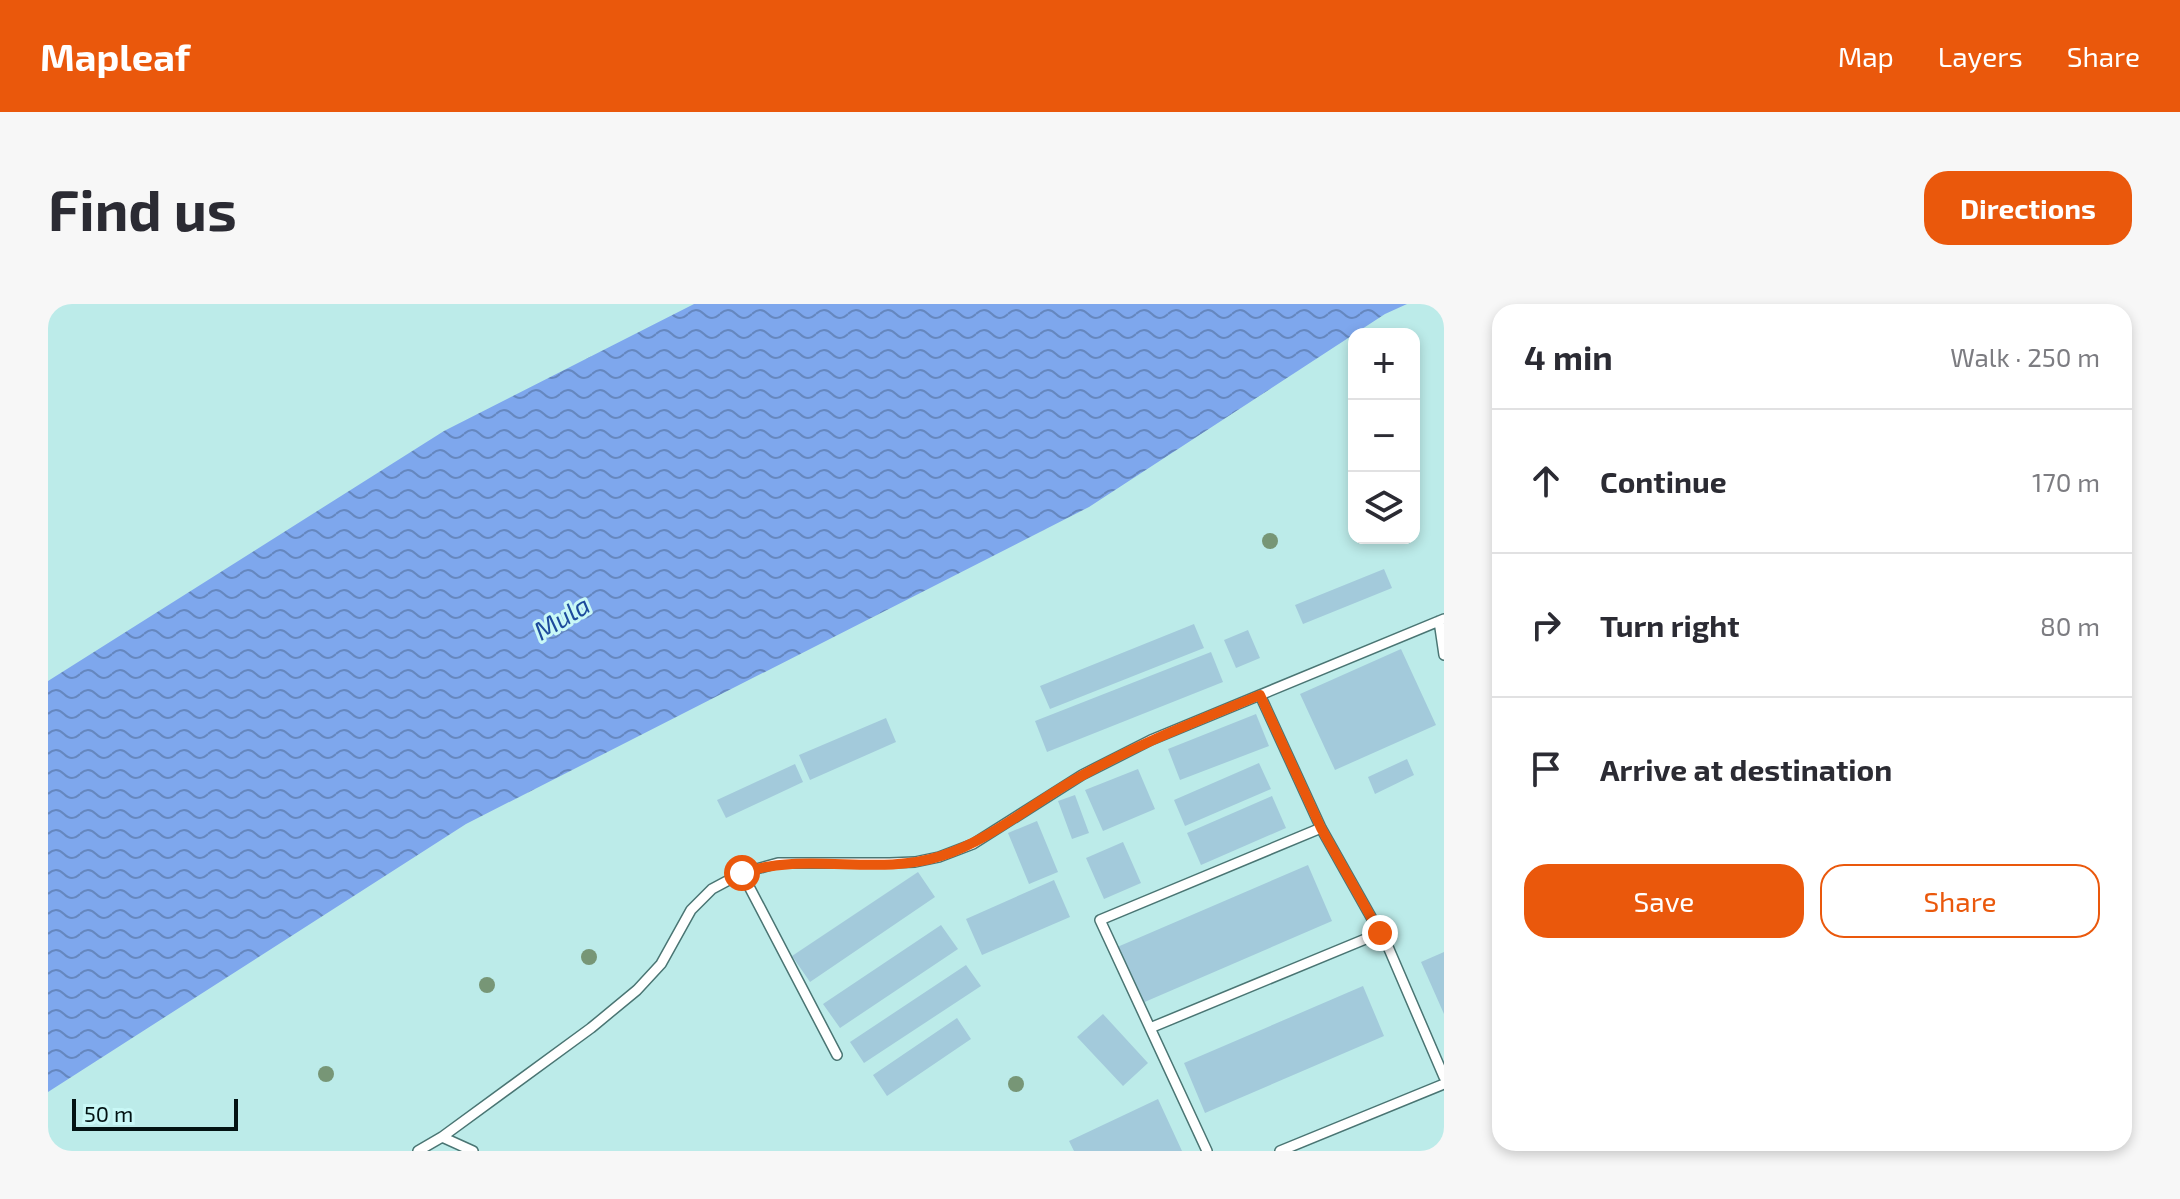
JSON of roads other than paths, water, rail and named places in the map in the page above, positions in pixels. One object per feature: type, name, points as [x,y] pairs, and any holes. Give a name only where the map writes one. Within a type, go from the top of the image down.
[{"type":"lane","points":[[418,1151],[442,1137],[591,1028],[637,990],[661,964],[691,910],[712,889],[742,873],[778,863],[902,863],[939,857],[973,844],[1082,775],[1151,740],[1441,620],[1444,655]]},
{"type":"lane","points":[[1260,695],[1321,828],[1380,933],[1444,1077]]},
{"type":"lane","points":[[1207,1151],[1100,920],[1321,828]]},
{"type":"lane","points":[[742,873],[837,1055]]},
{"type":"lane","points":[[1150,1028],[1380,933]]},
{"type":"lane","points":[[1280,1151],[1444,1084]]},
{"type":"lane","points":[[442,1137],[473,1151]]},
{"type":"water","name":"Mula","points":[[694,304],[1407,304],[1364,328],[1348,328],[1348,338],[1089,507],[466,824],[48,1092],[48,681],[444,431]]}]
